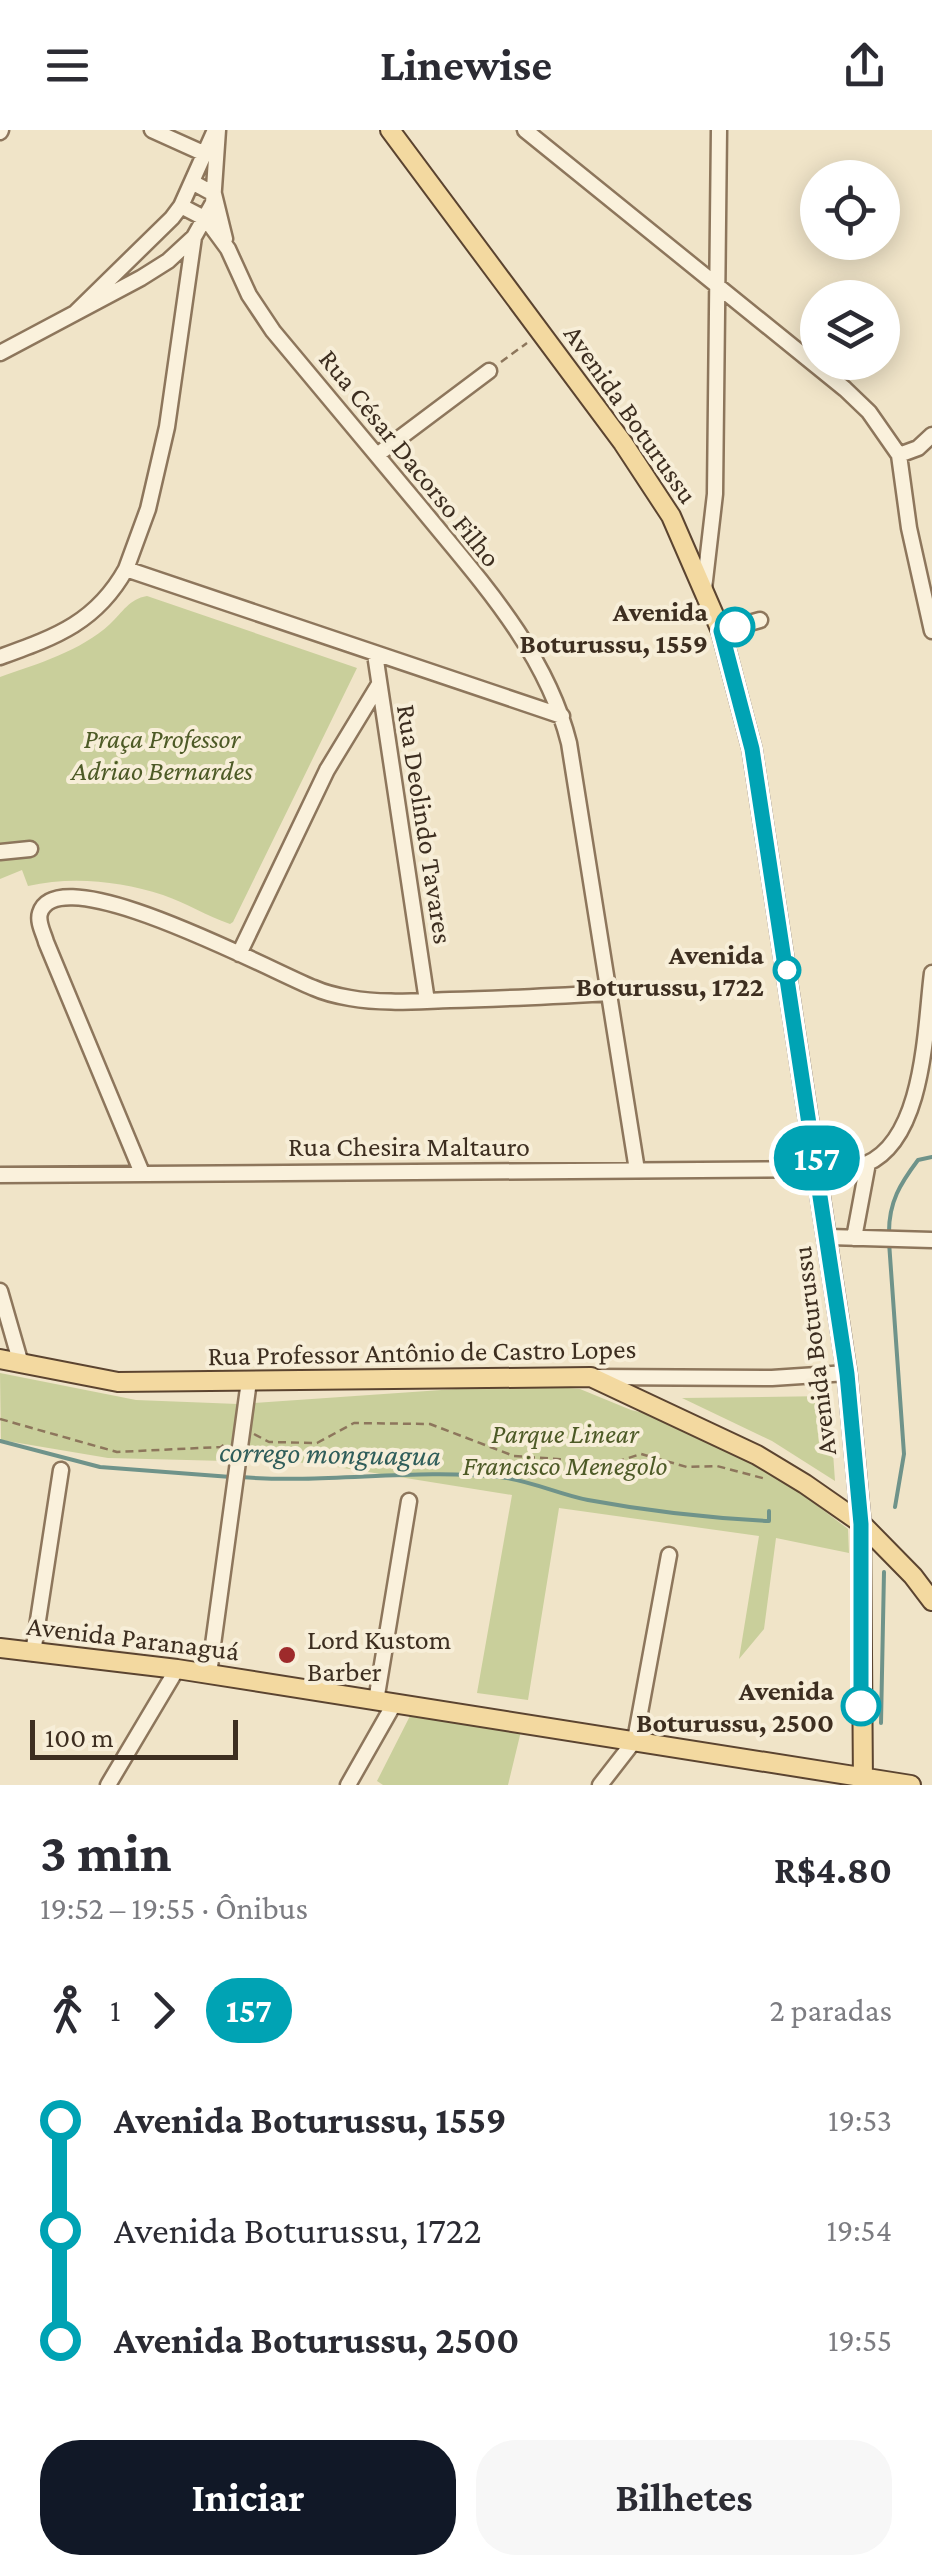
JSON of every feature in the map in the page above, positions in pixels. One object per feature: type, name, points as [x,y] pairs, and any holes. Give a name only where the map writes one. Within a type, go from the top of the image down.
[{"type":"main road","name":"Avenida Boturussu","points":[[390,130],[624,443],[671,516],[721,631],[752,749],[847,1374],[861,1524],[862,1782]]},
{"type":"main road","name":"Rua Professor Antônio de Castro Lopes","points":[[0,1359],[118,1382],[592,1377]]},
{"type":"main road","points":[[592,1377],[758,1454],[861,1524],[931,1599]]},
{"type":"main road","name":"Avenida Paranaguá","points":[[0,1648],[177,1669],[634,1740],[862,1782],[910,1785]]},
{"type":"street","points":[[152,130],[203,153]]},
{"type":"street","points":[[76,312],[162,231],[180,206],[217,130]]},
{"type":"street","points":[[0,354],[140,278],[194,238],[206,219],[214,194],[217,130]]},
{"type":"street","points":[[525,130],[718,283],[869,412],[899,455],[909,528],[932,631]]},
{"type":"street","points":[[704,590],[715,494],[719,130]]},
{"type":"street","points":[[192,182],[214,194]]},
{"type":"street","name":"Rua César Dacorso Filho","points":[[214,194],[228,249],[249,296],[274,332],[501,608],[528,647],[562,716],[637,1170]]},
{"type":"street","points":[[180,206],[206,219]]},
{"type":"street","name":"Rua César Dacorso Filho","points":[[206,219],[228,249]]},
{"type":"street","points":[[162,231],[190,275]]},
{"type":"street","points":[[0,657],[64,632],[93,614],[126,569],[148,510],[160,459],[194,238]]},
{"type":"street","points":[[377,455],[489,371]]},
{"type":"street","points":[[899,455],[918,448],[932,435]]},
{"type":"street","points":[[126,569],[562,716]]},
{"type":"street","points":[[721,631],[760,620]]},
{"type":"street","name":"Rua Deolindo Tavares","points":[[375,654],[427,1001]]},
{"type":"street","points":[[238,954],[328,770],[378,686]]},
{"type":"street","points":[[0,852],[30,849]]},
{"type":"street","points":[[142,1173],[46,942],[40,911],[48,902],[62,899],[127,908],[162,918],[316,990],[349,998],[427,1001],[610,993]]},
{"type":"street","points":[[859,1238],[868,1164],[892,1143],[909,1116],[916,1091],[932,973]]},
{"type":"street","name":"Rua Chesira Maltauro","points":[[0,1175],[819,1172],[868,1164]]},
{"type":"street","points":[[828,1237],[932,1240]]},
{"type":"street","points":[[0,1291],[21,1364]]},
{"type":"street","name":"Rua Professor Antônio de Castro Lopes","points":[[592,1377],[772,1378],[847,1374]]},
{"type":"street","points":[[209,1674],[249,1381]]},
{"type":"street","points":[[33,1653],[61,1470]]},
{"type":"street","points":[[348,1785],[385,1703],[409,1500]]},
{"type":"street","points":[[600,1785],[634,1740],[670,1556]]},
{"type":"street","points":[[108,1785],[177,1669]]},
{"type":"path","points":[[489,371],[540,333]]},
{"type":"path","points":[[0,1419],[117,1452],[222,1446],[244,1428],[269,1442],[317,1443],[354,1423],[430,1424],[514,1456],[588,1461],[603,1466],[640,1454],[687,1468],[717,1466],[764,1479],[797,1480]]},
{"type":"green space","name":"Praça Professor Adriao Bernardes","points":[[147,596],[357,668],[230,924],[172,898],[130,886],[79,881],[28,886],[22,870],[0,879],[0,677],[86,642],[131,603]]},
{"type":"green space","name":"Parque Linear Francisco Menegolo","points":[[0,1373],[136,1400],[238,1404],[527,1384],[580,1389],[631,1410],[661,1417],[785,1481],[848,1529],[849,1553],[776,1538],[764,1629],[739,1659],[759,1536],[559,1508],[528,1700],[477,1693],[512,1495],[312,1463],[108,1458],[1,1440]]},
{"type":"green space","points":[[829,1396],[835,1481],[772,1441],[682,1398]]},
{"type":"green space","points":[[412,1712],[522,1727],[508,1785],[383,1785],[377,1781]]},
{"type":"waterway","points":[[889,1232],[893,1202],[901,1185],[918,1160],[932,1157]]},
{"type":"waterway","points":[[889,1242],[904,1454],[895,1507]]},
{"type":"waterway","name":"corrego monguagua","points":[[0,1441],[100,1467],[231,1477]]},
{"type":"waterway","name":"corrego monguagua","points":[[241,1477],[467,1475],[511,1479],[588,1500],[678,1514],[769,1521],[769,1511]]},
{"type":"waterway","points":[[881,1723],[884,1572]]},
{"type":"bus line","name":"157","points":[[735,627],[721,631],[752,749],[847,1374],[861,1524],[861,1706]]},
{"type":"place","name":"Avenida Boturussu, 1559","points":[[735,627]]},
{"type":"place","name":"Avenida Boturussu, 1722","points":[[787,970]]},
{"type":"place","name":"Lord Kustom Barber","points":[[287,1655]]},
{"type":"place","name":"Avenida Boturussu, 2500","points":[[861,1706]]}]
